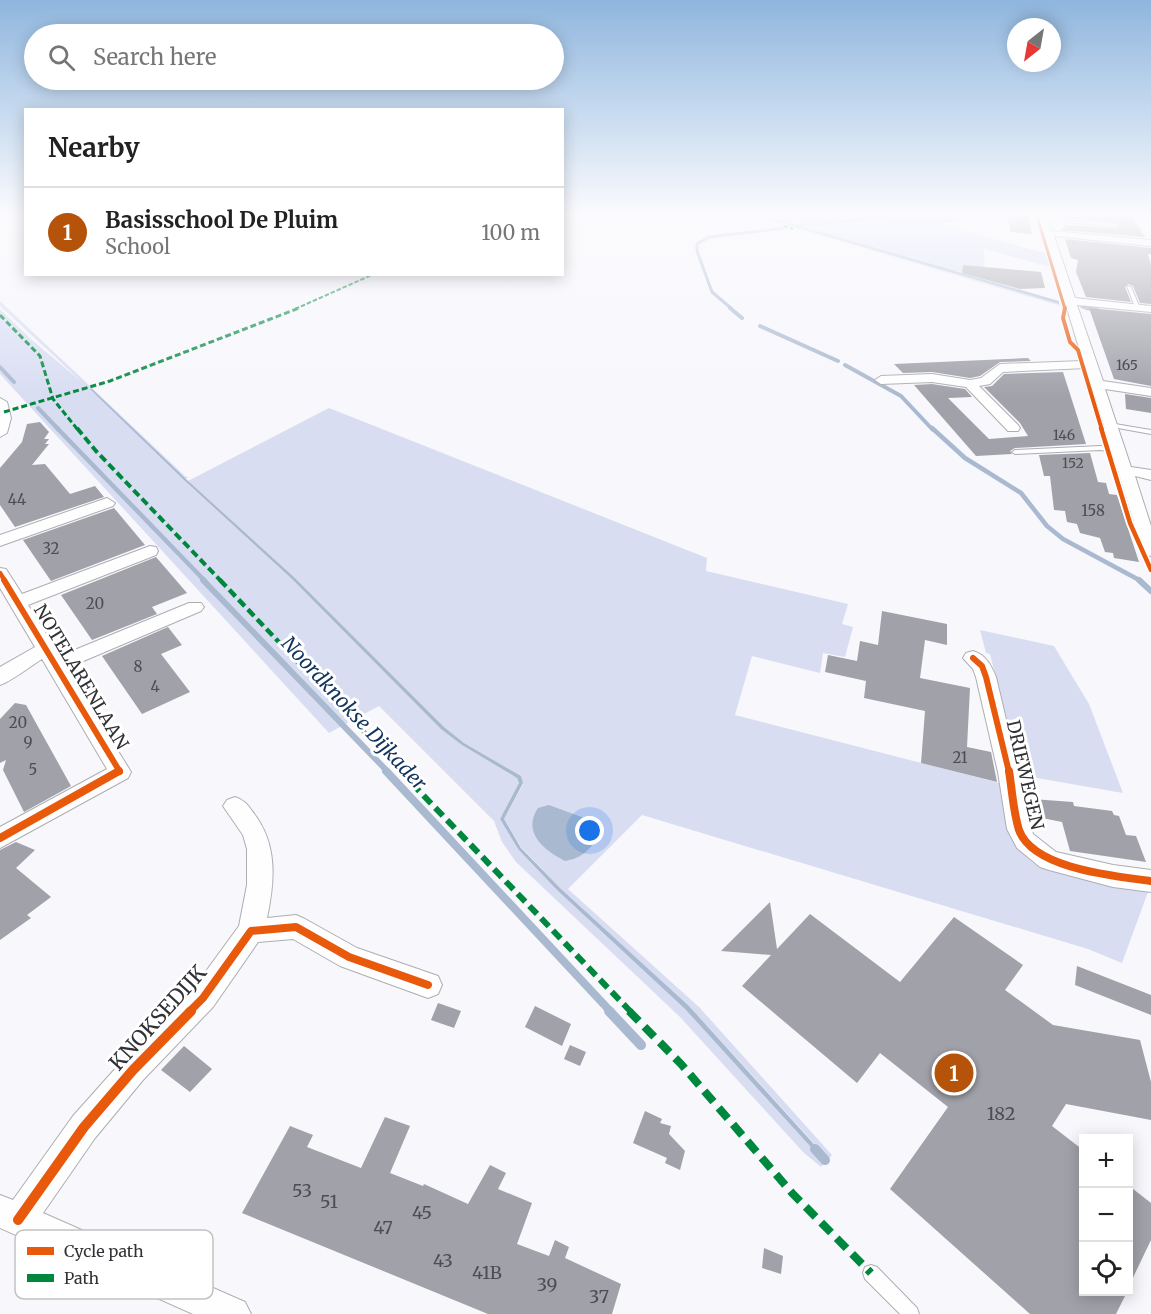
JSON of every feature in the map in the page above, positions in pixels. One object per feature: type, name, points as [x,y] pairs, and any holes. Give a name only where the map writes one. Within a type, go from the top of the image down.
[{"type":"street","points":[[1062,274],[1151,551]]},
{"type":"street","points":[[1071,301],[1151,309]]},
{"type":"street","points":[[881,380],[932,378],[970,384],[985,381],[1000,368],[1090,365]]},
{"type":"street","points":[[970,384],[1013,428]]},
{"type":"street","points":[[1096,384],[1151,392]]},
{"type":"street","points":[[0,402],[4,412],[4,422],[0,433]]},
{"type":"street","points":[[1124,470],[1151,475]]},
{"type":"street","points":[[0,541],[107,503]]},
{"type":"street","points":[[18,602],[150,551]]},
{"type":"street","name":"NOTELARENLAAN","points":[[0,573],[120,772],[0,838]]},
{"type":"street","points":[[0,678],[11,668],[51,657],[195,607]]},
{"type":"street","name":"DRIEWEGEN","points":[[973,658],[982,666],[986,677],[1009,772],[1019,829],[1025,841],[1049,860],[1113,876],[1151,881]]},
{"type":"street","points":[[236,806],[256,835],[260,853],[257,908],[251,931],[296,927],[349,957],[428,985]]},
{"type":"street","name":"KNOKSEDIJK","points":[[5,1214],[109,1096],[203,998],[251,931]]},
{"type":"street","points":[[5,1214],[41,1230]]},
{"type":"street","points":[[199,1299],[233,1314]]},
{"type":"lane","points":[[1129,287],[1138,308]]},
{"type":"lane","points":[[1109,425],[1151,432]]},
{"type":"lane","points":[[1015,452],[1100,448],[1117,450]]},
{"type":"lane","points":[[871,1273],[911,1314]]},
{"type":"shaded area","points":[[952,274],[1059,304],[1061,306]]},
{"type":"shaded area","points":[[957,274],[967,274],[1059,301],[1059,304]]},
{"type":"shaded area","points":[[0,301],[186,477],[189,477],[185,479],[91,389],[184,480],[292,579],[462,745],[517,778],[519,783],[500,819],[518,849],[557,890],[685,1009],[819,1156],[822,1152],[689,1006],[560,888],[521,847],[504,819],[523,784],[521,776],[464,743],[444,727],[295,578],[188,481],[329,408],[707,558],[706,571],[848,604],[842,624],[853,627],[845,657],[823,653],[820,673],[752,656],[735,715],[999,783],[1005,816],[1012,836],[1032,862],[1069,875],[1148,892],[1122,963],[1088,949],[642,815],[568,889],[699,1007],[832,1155],[821,1167],[803,1152],[680,1017],[516,862],[502,842],[494,821],[379,706],[329,733],[0,374],[0,309],[32,340],[82,382],[0,306]]},
{"type":"shaded area","points":[[90,389],[295,578],[444,727],[464,743],[521,776],[523,783],[504,819],[521,848],[560,888],[689,1006],[822,1153],[819,1156],[685,1009],[557,890],[518,849],[500,819],[519,783],[517,778],[462,745],[441,729],[292,579],[184,480]]},
{"type":"shaded area","points":[[980,630],[1054,646],[1089,704],[1123,793],[1020,775],[990,654],[986,653]]},
{"type":"shaded area","points":[[549,805],[598,823],[600,833],[582,855],[565,861],[549,851],[537,839],[532,825],[534,817],[538,808]]},
{"type":"building","points":[[967,274],[1042,274],[1045,288],[1020,289]]},
{"type":"building","points":[[1077,274],[1151,274],[1151,304],[1140,303],[1133,286],[1128,284],[1125,287],[1131,302],[1086,297]]},
{"type":"building","points":[[1089,308],[1151,314],[1151,386],[1114,379]]},
{"type":"building","points":[[1028,358],[1031,361],[1000,362],[980,376],[970,378],[932,372],[903,373],[894,364]]},
{"type":"building","points":[[1063,372],[1086,444],[1015,448],[1010,451],[1012,454],[976,456],[914,385],[932,384],[965,389],[972,397],[948,398],[989,439],[1028,436],[1020,423],[984,387],[992,386],[1004,374]]},
{"type":"building","points":[[1125,394],[1151,398],[1151,413],[1126,409]]},
{"type":"building","points":[[40,422],[49,432],[44,439],[49,439],[45,444],[49,444],[32,465],[45,464],[70,494],[95,486],[104,497],[15,527],[0,505],[0,468],[22,442],[27,424]]},
{"type":"building","points":[[1090,453],[1098,482],[1106,483],[1109,494],[1117,495],[1139,562],[1114,558],[1113,553],[1105,552],[1100,538],[1080,533],[1077,524],[1067,522],[1065,511],[1054,510],[1050,476],[1044,476],[1039,455]]},
{"type":"building","points":[[114,508],[145,545],[51,581],[23,540]]},
{"type":"building","points":[[156,557],[187,593],[152,607],[157,614],[92,640],[61,595]]},
{"type":"building","points":[[882,611],[947,624],[947,645],[925,640],[920,678],[970,688],[967,747],[991,752],[997,782],[921,763],[925,711],[864,698],[866,681],[825,672],[828,655],[857,661],[860,641],[878,645]]},
{"type":"building","points":[[168,627],[182,645],[161,654],[190,692],[142,714],[102,656]]},
{"type":"building","points":[[15,703],[26,705],[71,786],[24,812],[3,770],[6,760],[0,763],[0,719]]},
{"type":"building","points":[[1032,799],[1073,802],[1074,806],[1112,811],[1114,815],[1119,816],[1126,835],[1136,836],[1146,862],[1070,851],[1062,822],[1037,817]]},
{"type":"building","points":[[16,842],[35,850],[16,868],[51,897],[27,915],[31,918],[0,940],[0,850]]},
{"type":"building","points":[[770,902],[777,949],[810,914],[900,982],[954,917],[1023,965],[1005,990],[1053,1025],[1140,1040],[1151,1082],[1151,1120],[1066,1104],[1052,1126],[1079,1147],[1079,1296],[1125,1296],[1116,1314],[1030,1314],[890,1189],[948,1107],[880,1053],[857,1083],[742,986],[771,955],[721,951]]},
{"type":"building","points":[[1077,966],[1151,995],[1151,1015],[1075,985]]},
{"type":"building","points":[[438,1003],[461,1011],[454,1028],[431,1020]]},
{"type":"building","points":[[535,1006],[571,1024],[562,1046],[525,1027]]},
{"type":"building","points":[[570,1045],[586,1052],[580,1066],[564,1059]]},
{"type":"building","points":[[184,1046],[212,1069],[190,1092],[161,1070]]},
{"type":"building","points":[[645,1111],[662,1119],[660,1123],[671,1126],[669,1134],[685,1151],[680,1170],[665,1163],[667,1158],[633,1143]]},
{"type":"building","points":[[385,1117],[410,1126],[390,1173],[423,1186],[424,1184],[468,1204],[490,1165],[506,1173],[498,1189],[532,1203],[517,1244],[549,1256],[555,1240],[569,1247],[565,1258],[621,1284],[612,1314],[488,1314],[242,1213],[290,1126],[313,1135],[307,1147],[361,1168]]},
{"type":"building","points":[[1133,1189],[1151,1203],[1151,1240],[1133,1278]]},
{"type":"building","points":[[764,1248],[783,1256],[781,1274],[762,1268]]},
{"type":"waterway","points":[[706,274],[712,292],[732,309]]},
{"type":"waterway","points":[[1082,307],[1093,309]]},
{"type":"waterway","points":[[730,308],[742,318]]},
{"type":"waterway","points":[[1086,308],[1097,310]]},
{"type":"waterway","points":[[760,326],[838,361]]},
{"type":"waterway","points":[[845,365],[901,396],[933,430]]},
{"type":"waterway","name":"Noordknokse Dijkader","points":[[0,367],[14,382]]},
{"type":"waterway","name":"Noordknokse Dijkader","points":[[38,408],[59,430]]},
{"type":"waterway","name":"Noordknokse Dijkader","points":[[57,428],[205,581]]},
{"type":"waterway","points":[[932,428],[965,458],[1021,493],[1047,526],[1063,539],[1141,581]]},
{"type":"waterway","name":"Noordknokse Dijkader","points":[[203,580],[388,772]]},
{"type":"waterway","points":[[1139,580],[1151,591]]},
{"type":"waterway","name":"Noordknokse Dijkader","points":[[386,771],[611,1012]]},
{"type":"waterway","name":"Noordknokse Dijkader","points":[[609,1011],[641,1045]]},
{"type":"waterway","points":[[815,1149],[825,1160]]},
{"type":"marked path","points":[[4,412],[84,390],[136,371],[314,302],[370,276]]},
{"type":"marked path","points":[[0,315],[40,356],[53,399],[96,451],[335,700],[488,865],[681,1064],[792,1193],[871,1273]]},
{"type":"cycle path","points":[[1055,274],[1066,311],[1063,318],[1070,342],[1078,350],[1130,523],[1151,570]]},
{"type":"cycle path","points":[[0,573],[120,772],[0,838]]},
{"type":"cycle path","points":[[973,658],[982,666],[986,677],[1009,772],[1019,829],[1025,841],[1049,860],[1113,876],[1151,881]]},
{"type":"cycle path","points":[[18,1220],[84,1127],[133,1070],[203,998],[251,931],[296,927],[349,957],[428,985]]},
{"type":"place","name":"Basisschool De Pluim","points":[[954,1073]]}]
